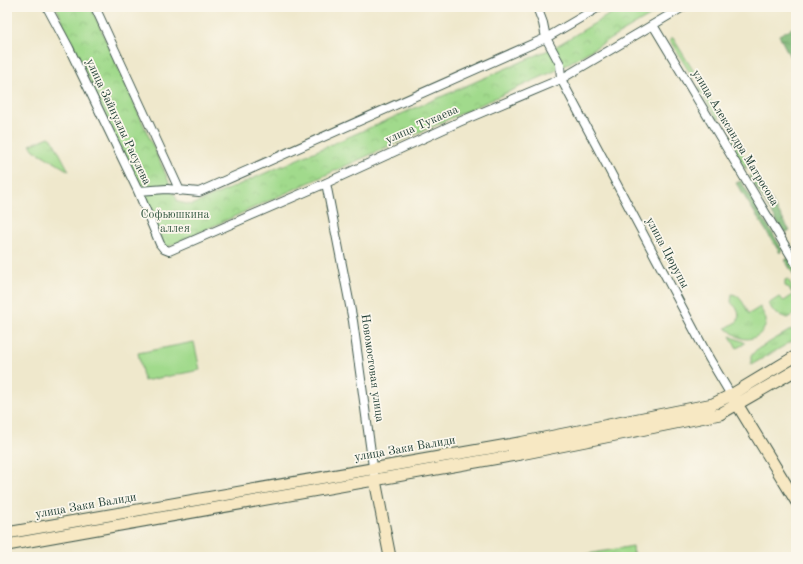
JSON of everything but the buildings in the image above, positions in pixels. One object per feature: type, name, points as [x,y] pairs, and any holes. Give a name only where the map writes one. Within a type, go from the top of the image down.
[{"type":"main road","name":"улица Заки Валиди","points":[[7,533],[649,418],[713,404],[731,395],[796,356]]},
{"type":"main road","name":"улица Заки Валиди","points":[[7,545],[631,433],[720,414],[738,405],[796,370]]},
{"type":"main road","name":"улица Цюрупы","points":[[731,395],[796,501]]},
{"type":"main road","name":"Новомостовая улица","points":[[375,480],[390,557]]},
{"type":"street","name":"улица Зайнуллы Расулева","points":[[47,7],[70,48],[138,191],[151,225],[164,249]]},
{"type":"street","points":[[95,7],[180,191]]},
{"type":"street","name":"улица Цюрупы","points":[[537,7],[543,23],[546,38],[560,64],[561,79],[705,351],[731,395]]},
{"type":"street","points":[[138,191],[167,189],[199,192],[546,38],[599,7]]},
{"type":"street","name":"улица Тукаева","points":[[164,249],[169,251],[177,248],[561,79],[683,7]]},
{"type":"street","name":"улица Александра Матросова","points":[[653,25],[796,264]]},
{"type":"street","name":"Новомостовая улица","points":[[326,183],[353,322],[375,480]]},
{"type":"green space","name":"Софьюшкина аллея","points":[[56,7],[91,7],[178,202],[192,205],[553,48],[622,7],[665,7],[559,69],[165,248]]},
{"type":"green space","points":[[796,26],[796,54],[790,57],[779,35]]},
{"type":"green space","points":[[671,38],[673,38],[696,75],[693,78],[670,41]]},
{"type":"green space","points":[[702,85],[720,118],[717,119],[699,89]]},
{"type":"green space","points":[[726,128],[747,161],[746,170],[725,135]]},
{"type":"green space","points":[[49,137],[52,139],[69,171],[34,150],[30,145]]},
{"type":"green space","points":[[751,175],[756,176],[790,231],[785,232],[779,225],[750,178]]},
{"type":"green space","points":[[741,181],[782,249],[780,253],[736,183]]},
{"type":"green space","points":[[789,258],[796,270],[796,279],[785,260]]},
{"type":"green space","points":[[788,279],[796,294],[796,313],[787,318],[775,313],[768,304],[779,297],[784,301],[793,295],[789,288],[785,286],[785,280]]},
{"type":"green space","points":[[732,294],[740,299],[749,314],[760,307],[766,321],[764,329],[758,336],[750,339],[741,338],[726,328],[738,321],[739,316],[738,311],[731,302]]},
{"type":"green space","points":[[796,328],[796,339],[751,365],[751,356],[756,350]]},
{"type":"green space","points":[[730,336],[744,342],[744,344],[737,348]]},
{"type":"green space","points":[[194,342],[200,370],[144,381],[138,353]]},
{"type":"green space","points":[[633,546],[634,557],[571,557]]}]
